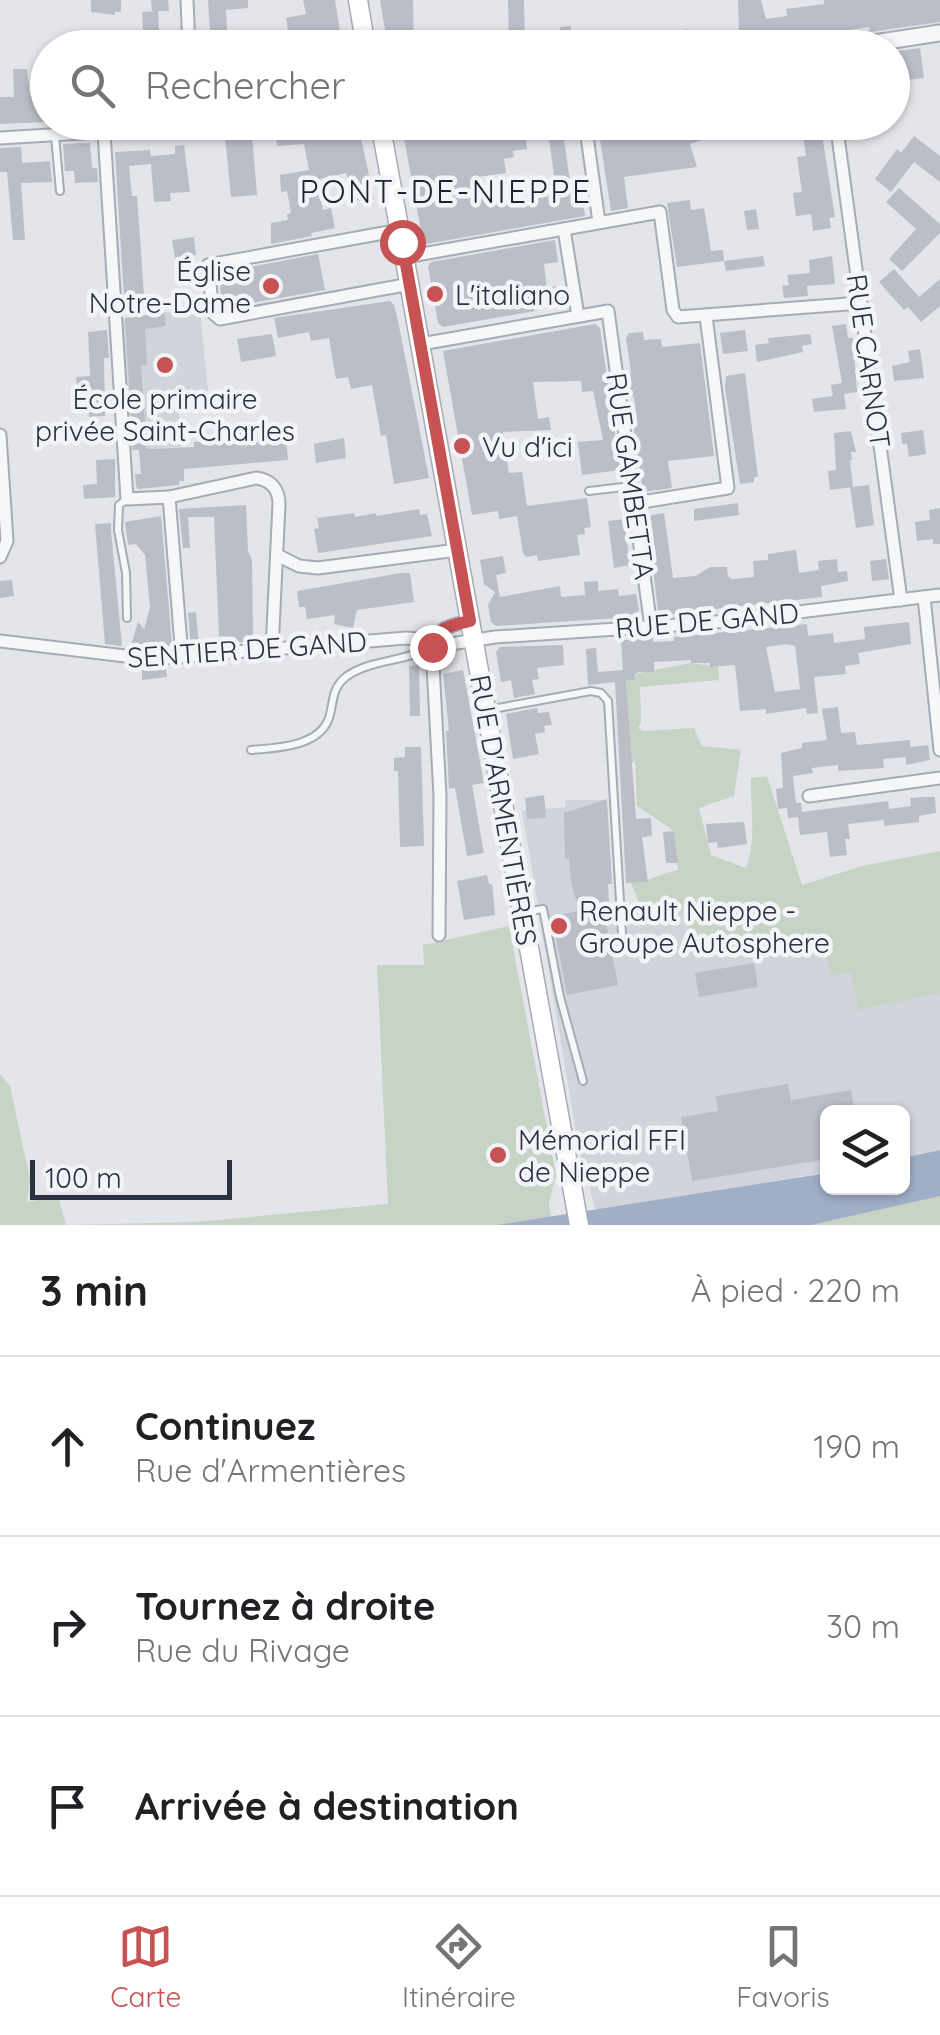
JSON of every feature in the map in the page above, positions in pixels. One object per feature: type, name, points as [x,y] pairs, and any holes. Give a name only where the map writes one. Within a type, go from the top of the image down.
[{"type":"main road","points":[[358,0],[363,30]]},
{"type":"main road","name":"RUE D'ARMENTIÈRES","points":[[383,140],[579,1225]]},
{"type":"street","points":[[187,0],[188,30]]},
{"type":"street","points":[[910,38],[940,34]]},
{"type":"street","points":[[0,138],[30,136]]},
{"type":"street","points":[[104,140],[127,500],[193,494],[221,483],[256,478],[268,481],[279,499],[272,650]]},
{"type":"street","points":[[588,140],[599,222]]},
{"type":"street","name":"RUE CARNOT","points":[[838,140],[901,600]]},
{"type":"street","points":[[405,256],[660,212],[672,307],[678,316],[861,304]]},
{"type":"street","points":[[421,344],[578,316],[564,229]]},
{"type":"street","points":[[400,230],[208,265],[213,313],[220,319],[410,284]]},
{"type":"street","name":"RUE GAMBETTA","points":[[578,316],[608,311],[652,627]]},
{"type":"street","points":[[636,503],[728,488],[706,316]]},
{"type":"street","points":[[0,435],[7,542],[0,557]]},
{"type":"street","points":[[168,497],[182,657]]},
{"type":"street","points":[[277,555],[299,566],[318,568],[457,550]]},
{"type":"street","name":"RUE DE GAND","points":[[432,647],[472,631],[652,627],[940,595]]},
{"type":"street","points":[[924,597],[940,750]]},
{"type":"street","points":[[439,935],[440,796],[432,647],[441,630],[472,631]]},
{"type":"street","name":"SENTIER DE GAND","points":[[0,642],[127,659],[406,638],[420,639],[432,647]]},
{"type":"street","points":[[809,796],[940,778]]},
{"type":"lane","points":[[55,140],[60,191]]},
{"type":"lane","points":[[588,492],[633,486]]},
{"type":"lane","points":[[127,500],[119,505],[118,530],[126,574],[127,618]]},
{"type":"lane","points":[[252,750],[304,741],[325,726],[335,689],[344,679],[369,666],[418,655],[432,647]]},
{"type":"lane","points":[[486,710],[591,691],[601,693],[608,701],[622,934]]},
{"type":"lane","points":[[522,912],[543,909],[560,997],[583,1082]]},
{"type":"shaded area","name":"École primaire privée Saint-Charles","points":[[197,308],[210,408],[179,411],[182,447],[131,450],[122,323],[125,318]]},
{"type":"shaded area","points":[[565,800],[603,800],[609,907],[626,923],[687,913],[694,958],[823,942],[851,971],[859,1009],[940,993],[940,1150],[910,1156],[910,1105],[820,1105],[820,1173],[596,1211],[579,1150],[522,811],[565,807]]},
{"type":"green space","points":[[691,663],[718,667],[719,680],[640,687],[638,728],[694,728],[702,746],[741,750],[734,796],[699,808],[711,855],[746,868],[752,835],[751,778],[767,776],[802,885],[862,866],[940,851],[940,993],[858,1010],[851,972],[831,976],[823,942],[693,958],[687,913],[626,923],[628,913],[639,903],[631,883],[678,870],[674,831],[637,806],[635,762],[630,762],[626,681],[634,680],[634,674]]},
{"type":"green space","points":[[509,926],[556,1175],[549,1203],[551,1218],[497,1225],[66,1225],[196,1222],[388,1204],[377,965],[424,965],[423,945]]},
{"type":"green space","points":[[0,1074],[10,1086],[30,1179],[27,1202],[58,1196],[66,1225],[0,1225]]},
{"type":"green space","points":[[940,1185],[940,1225],[719,1225],[885,1195],[910,1195],[910,1190]]},
{"type":"water","points":[[940,1150],[940,1196],[811,1225],[497,1225],[820,1174],[820,1195],[910,1195],[910,1156]]},
{"type":"building","points":[[91,0],[121,0],[121,12],[91,12]]},
{"type":"building","points":[[151,0],[168,0],[169,11],[152,11]]},
{"type":"building","points":[[208,0],[248,0],[248,8],[226,10],[227,30],[210,30]]},
{"type":"building","points":[[303,0],[335,0],[340,30],[288,30],[286,18],[306,14]]},
{"type":"building","points":[[380,0],[413,0],[414,30],[385,30]]},
{"type":"building","points":[[508,0],[524,0],[525,30],[509,30]]},
{"type":"building","points":[[738,0],[761,0],[766,19],[787,16],[786,9],[824,4],[824,0],[940,0],[940,22],[884,30],[739,30]]},
{"type":"building","points":[[158,11],[159,30],[143,30],[142,12]]},
{"type":"building","points":[[920,48],[924,78],[910,80],[910,49]]},
{"type":"building","points":[[13,69],[27,69],[30,123],[0,124],[0,97],[14,97]]},
{"type":"building","points":[[914,136],[940,156],[940,182],[914,162],[891,192],[875,179],[897,149],[901,153]]},
{"type":"building","points":[[225,140],[252,140],[257,195],[231,197]]},
{"type":"building","points":[[276,140],[361,140],[374,199],[353,201],[346,173],[316,180],[323,210],[331,208],[335,228],[271,244],[271,223],[288,220],[287,214],[291,213],[287,191],[281,192],[280,175],[309,170],[304,144],[277,146]]},
{"type":"building","points":[[404,140],[526,140],[527,149],[513,151],[514,157],[504,159],[506,173],[478,177],[482,200],[503,197],[501,189],[519,186],[521,201],[557,195],[549,140],[564,140],[571,188],[581,187],[585,216],[423,242]]},
{"type":"building","points":[[600,140],[702,140],[690,144],[697,167],[624,177],[628,208],[611,211]]},
{"type":"building","points":[[804,140],[823,140],[835,217],[829,218],[831,228],[813,231],[811,214],[796,216],[793,193],[802,192],[797,157],[806,156]]},
{"type":"building","points":[[90,143],[92,168],[97,168],[98,182],[75,183],[74,171],[65,171],[63,144]]},
{"type":"building","points":[[184,145],[190,192],[170,193],[171,201],[154,202],[151,164],[129,166],[132,196],[137,196],[144,295],[124,298],[115,152],[150,150],[151,156],[175,154],[175,146]]},
{"type":"building","points":[[21,147],[22,163],[50,161],[52,182],[21,183],[25,240],[13,240],[7,172],[0,172],[0,148]]},
{"type":"building","points":[[899,188],[940,224],[940,233],[902,271],[889,259],[916,229],[886,202]]},
{"type":"building","points":[[690,200],[691,210],[704,208],[711,251],[723,250],[724,261],[677,267],[667,203]]},
{"type":"building","points":[[756,209],[759,229],[747,230],[744,211]]},
{"type":"building","points":[[194,237],[196,255],[175,258],[172,240]]},
{"type":"building","points":[[555,240],[558,262],[544,264],[547,288],[557,286],[560,302],[534,306],[535,311],[443,327],[438,323],[428,267],[431,262]]},
{"type":"building","name":"Église Notre-Dame","points":[[318,254],[325,290],[222,308],[219,273]]},
{"type":"building","points":[[763,256],[765,266],[726,271],[724,261]]},
{"type":"building","points":[[832,256],[835,284],[807,286],[808,296],[784,298],[782,286],[789,285],[787,275],[810,273],[809,260]]},
{"type":"building","points":[[894,269],[919,297],[940,279],[940,306],[921,322],[908,307],[904,310],[879,282]]},
{"type":"building","points":[[390,301],[397,316],[429,478],[394,484],[372,385],[351,389],[348,377],[336,379],[329,338],[311,341],[309,332],[278,338],[274,318]]},
{"type":"building","points":[[164,313],[166,326],[145,329],[147,365],[141,365],[147,449],[194,447],[200,436],[280,427],[281,440],[286,439],[288,460],[184,469],[184,481],[179,481],[179,485],[138,489],[135,474],[141,474],[139,450],[133,450],[125,318]]},
{"type":"building","points":[[595,324],[600,328],[620,470],[582,475],[578,442],[603,440],[593,391],[582,392],[581,381],[533,382],[538,419],[549,417],[551,430],[503,432],[509,473],[522,472],[527,506],[587,498],[591,527],[584,528],[585,534],[577,535],[580,555],[538,561],[537,555],[526,557],[523,553],[517,516],[499,519],[498,511],[472,515],[443,351]]},
{"type":"building","points":[[846,324],[848,338],[853,338],[857,392],[844,394],[846,409],[814,412],[812,399],[833,396],[831,385],[842,383],[832,326]]},
{"type":"building","points":[[107,330],[105,416],[89,417],[87,387],[77,388],[76,377],[90,376],[88,332]]},
{"type":"building","points":[[745,330],[748,351],[723,354],[720,333]]},
{"type":"building","points":[[643,332],[644,340],[661,339],[662,347],[700,343],[714,456],[668,461],[672,488],[643,492],[633,423],[637,422],[634,397],[629,398],[626,373],[631,372],[626,338],[629,333]]},
{"type":"building","points":[[272,334],[276,356],[241,362],[237,339]]},
{"type":"building","points":[[810,334],[812,344],[802,346],[803,352],[757,362],[755,345],[769,343],[768,338]]},
{"type":"building","points":[[920,349],[924,378],[894,381],[892,366],[910,362],[908,351]]},
{"type":"building","points":[[745,373],[758,477],[754,477],[754,482],[740,484],[725,388],[726,376]]},
{"type":"building","points":[[923,430],[926,454],[909,457],[901,433]]},
{"type":"building","points":[[851,431],[856,452],[851,452],[850,461],[853,487],[830,490],[828,471],[836,470],[834,433]]},
{"type":"building","points":[[344,438],[346,458],[316,463],[314,444]]},
{"type":"building","points":[[115,459],[115,497],[84,499],[83,485],[97,484],[96,460]]},
{"type":"building","points":[[869,485],[874,525],[856,528],[850,487]]},
{"type":"building","points":[[738,503],[739,515],[694,521],[694,509]]},
{"type":"building","points":[[246,505],[253,633],[251,641],[235,643],[235,637],[219,636],[214,517],[188,517],[190,548],[183,548],[179,509]]},
{"type":"building","points":[[940,508],[940,544],[933,544],[933,539],[917,541],[915,522],[930,520],[929,510]]},
{"type":"building","points":[[419,509],[420,515],[427,514],[432,536],[318,553],[314,529],[319,528],[317,518],[354,513],[355,517],[376,516]]},
{"type":"building","points":[[664,513],[673,578],[696,576],[710,567],[727,567],[732,579],[754,577],[753,561],[768,560],[768,554],[796,550],[799,573],[819,570],[818,561],[837,559],[838,572],[847,571],[848,581],[821,586],[822,597],[663,615],[658,612],[647,516]]},
{"type":"building","points":[[161,516],[172,645],[140,648],[140,644],[131,645],[138,622],[144,629],[150,608],[145,555],[136,544],[128,545],[125,522]]},
{"type":"building","points":[[624,519],[630,565],[614,568],[608,521]]},
{"type":"building","points":[[111,523],[122,646],[105,644],[95,524]]},
{"type":"building","points":[[503,556],[506,573],[496,575],[500,597],[560,586],[561,597],[585,595],[584,582],[598,581],[598,591],[618,589],[619,596],[636,594],[639,610],[634,617],[496,626],[491,622],[488,605],[495,592],[484,584],[480,560]]},
{"type":"building","points":[[886,559],[889,579],[872,581],[870,561]]},
{"type":"building","points":[[410,573],[414,602],[357,610],[353,628],[334,624],[335,615],[307,619],[305,607],[299,607],[297,591]]},
{"type":"building","points":[[12,580],[14,596],[0,598],[0,581]]},
{"type":"building","points":[[196,612],[199,646],[191,646],[188,613]]},
{"type":"building","points":[[909,622],[911,644],[858,653],[860,664],[845,666],[846,674],[814,677],[818,713],[807,714],[806,708],[766,714],[766,709],[740,711],[735,665],[710,667],[710,663],[691,660],[654,662],[654,672],[639,672],[634,674],[635,680],[626,681],[636,819],[651,818],[652,836],[642,837],[648,882],[626,883],[615,682],[588,685],[586,649],[596,648],[598,672],[623,670],[621,640],[674,641],[674,637],[807,624],[808,636],[833,633],[834,643],[865,639],[864,627]],"holes":[[[795,646],[800,689],[775,692],[766,647]]]},
{"type":"building","points":[[563,645],[564,665],[537,668],[539,679],[532,680],[535,694],[514,698],[511,680],[501,682],[496,652],[500,647]]},
{"type":"building","points":[[419,665],[420,716],[410,716],[409,666]]},
{"type":"building","points":[[166,667],[167,677],[142,680],[142,668]]},
{"type":"building","points":[[463,670],[484,783],[472,785],[484,853],[467,856],[455,788],[449,789],[449,731],[443,674]]},
{"type":"building","points":[[838,707],[841,733],[855,732],[857,745],[910,740],[910,747],[928,745],[930,760],[906,765],[906,757],[883,759],[884,768],[812,768],[813,773],[793,776],[796,803],[801,803],[802,812],[888,801],[889,809],[911,806],[910,798],[935,797],[936,813],[919,816],[919,822],[884,826],[884,820],[848,824],[847,855],[830,857],[827,832],[800,835],[798,817],[788,818],[787,808],[778,809],[776,789],[783,788],[781,753],[802,748],[802,743],[827,740],[822,709]]},
{"type":"building","points":[[537,708],[538,713],[549,712],[552,725],[535,734],[539,754],[513,759],[506,714]]},
{"type":"building","points":[[405,747],[421,747],[424,846],[400,847],[398,771],[394,771],[394,758],[405,757]]},
{"type":"building","points":[[544,795],[546,818],[527,819],[525,798]]},
{"type":"building","points":[[607,799],[612,884],[608,884],[609,907],[605,917],[618,985],[567,995],[552,916],[579,911],[569,858],[565,858],[564,813]]},
{"type":"building","points":[[744,822],[747,844],[718,848],[717,842],[708,843],[706,824]]},
{"type":"building","points":[[674,831],[678,863],[666,863],[663,832]]},
{"type":"building","points":[[487,875],[492,884],[495,915],[464,920],[457,881]]},
{"type":"building","points":[[754,963],[758,987],[699,997],[695,973]]},
{"type":"building","points":[[788,1084],[791,1100],[851,1090],[854,1105],[820,1105],[820,1160],[692,1181],[681,1117],[718,1111],[716,1096]]},
{"type":"place","name":"Église Notre-Dame","points":[[271,286]]},
{"type":"place","name":"L'italiano","points":[[435,294]]},
{"type":"place","name":"École primaire privée Saint-Charles","points":[[165,365]]},
{"type":"place","name":"Vu d'ici","points":[[462,446]]},
{"type":"place","name":"Renault Nieppe - Groupe Autosphere","points":[[559,926]]},
{"type":"place","name":"Mémorial FFI de Nieppe","points":[[498,1155]]},
{"type":"district","name":"PONT-DE-NIEPPE","points":[[446,191]]},
{"type":"route","points":[[402,242],[470,621],[441,630],[432,647]]}]
